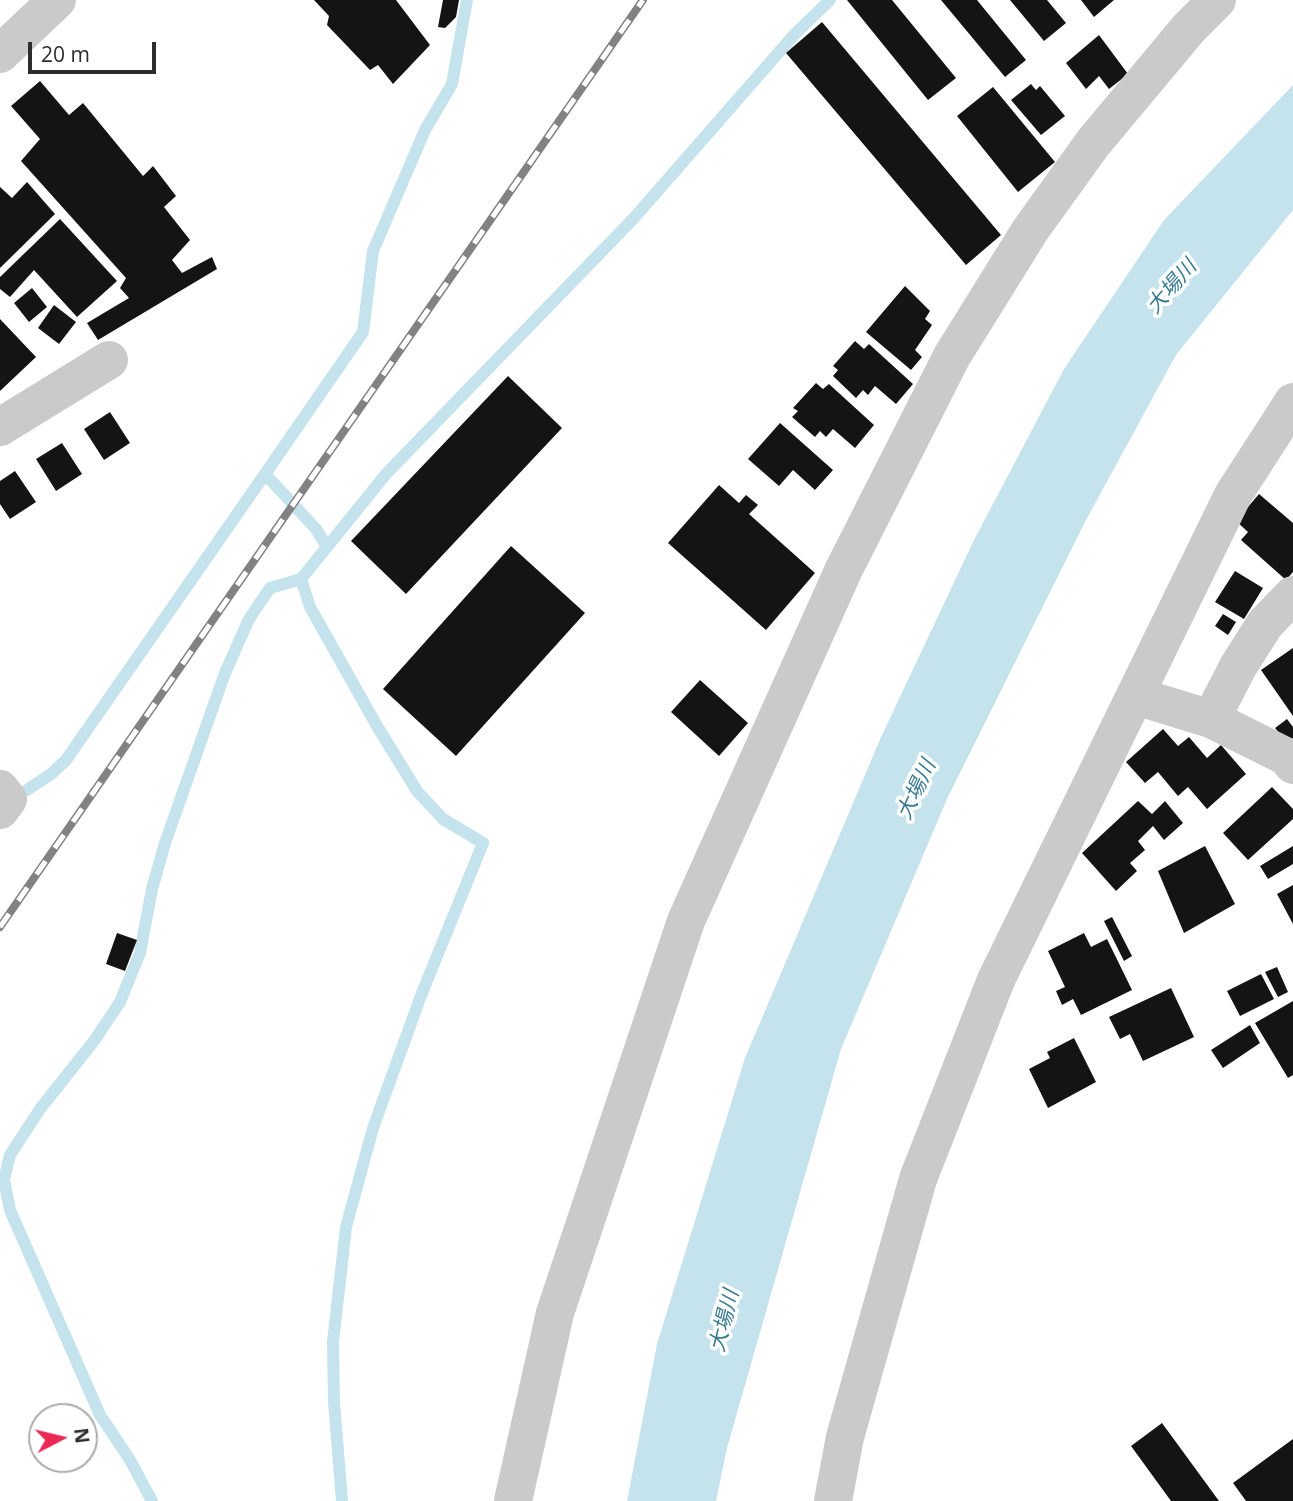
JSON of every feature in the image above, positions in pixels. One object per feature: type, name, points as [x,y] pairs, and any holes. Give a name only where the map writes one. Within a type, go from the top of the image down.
[{"type":"street","points":[[0,54],[57,0]]},
{"type":"street","points":[[513,1501],[555,1313],[686,921],[844,569],[952,356],[1031,229],[1093,143],[1189,29],[1217,0]]},
{"type":"street","points":[[0,428],[109,360]]},
{"type":"street","points":[[833,1501],[845,1437],[918,1179],[996,980],[1233,495],[1293,402]]},
{"type":"street","points":[[1210,719],[1265,624],[1293,595]]},
{"type":"street","points":[[1136,696],[1210,719],[1287,757],[1293,765]]},
{"type":"street","points":[[0,789],[8,799],[0,810]]},
{"type":"water","name":"大場川","points":[[1293,85],[1293,210],[1176,355],[1085,522],[947,799],[841,1049],[727,1448],[716,1501],[627,1501],[657,1344],[745,1058],[881,737],[974,540],[1064,369],[1164,220]]},
{"type":"building","points":[[314,0],[396,0],[430,45],[393,84],[378,65],[370,70],[327,25],[329,16]]},
{"type":"building","points":[[443,0],[459,0],[456,17],[445,28],[438,27]]},
{"type":"building","points":[[847,0],[892,0],[956,78],[928,100]]},
{"type":"building","points":[[941,0],[977,0],[1026,60],[1005,77]]},
{"type":"building","points":[[1010,0],[1047,0],[1066,23],[1044,41]]},
{"type":"building","points":[[1081,0],[1114,0],[1094,17]]},
{"type":"building","points":[[822,22],[1001,235],[966,265],[786,53]]},
{"type":"building","points":[[1099,35],[1128,74],[1109,89],[1099,76],[1086,89],[1066,63]]},
{"type":"building","points":[[40,81],[69,115],[83,103],[143,176],[153,166],[176,196],[164,207],[190,240],[172,260],[182,273],[212,257],[217,269],[98,340],[87,323],[129,298],[120,288],[126,278],[21,161],[40,139],[11,106]]},
{"type":"building","points":[[1031,84],[1036,90],[1040,86],[1065,116],[1041,135],[1011,100]]},
{"type":"building","points":[[993,87],[1055,162],[1018,192],[957,116]]},
{"type":"building","points":[[27,182],[55,214],[0,268],[0,187],[12,198]]},
{"type":"building","points":[[60,219],[117,281],[77,317],[34,270],[10,297],[0,289],[0,277]]},
{"type":"building","points":[[905,286],[930,311],[925,319],[932,325],[915,350],[922,357],[911,370],[866,332]]},
{"type":"building","points":[[32,288],[47,307],[29,322],[14,303]]},
{"type":"building","points":[[54,305],[76,322],[59,344],[38,328]]},
{"type":"building","points":[[0,319],[36,357],[0,391]]},
{"type":"building","points":[[855,341],[864,349],[869,344],[913,384],[896,404],[875,386],[868,395],[863,390],[856,398],[833,376],[838,370],[833,366]]},
{"type":"building","points":[[508,376],[562,428],[406,594],[351,541]]},
{"type":"building","points":[[816,383],[823,389],[829,384],[874,425],[855,448],[833,429],[826,437],[820,431],[815,437],[792,417],[798,411],[793,408]]},
{"type":"building","points":[[110,412],[130,443],[104,460],[84,429]]},
{"type":"building","points":[[780,423],[833,470],[815,490],[793,470],[779,486],[748,459]]},
{"type":"building","points":[[62,443],[82,474],[56,491],[36,459]]},
{"type":"building","points":[[15,471],[36,502],[10,519],[0,504],[0,481]]},
{"type":"building","points":[[719,485],[739,503],[746,495],[758,505],[749,514],[815,573],[766,630],[668,543]]},
{"type":"building","points":[[1259,494],[1293,523],[1293,572],[1286,580],[1241,540],[1248,532],[1236,521]]},
{"type":"building","points":[[511,546],[585,613],[456,756],[383,689]]},
{"type":"building","points":[[1235,571],[1263,588],[1244,619],[1215,602]]},
{"type":"building","points":[[1223,614],[1236,622],[1228,635],[1215,626]]},
{"type":"building","points":[[1293,648],[1293,716],[1261,670]]},
{"type":"building","points":[[700,680],[748,723],[719,756],[671,712]]},
{"type":"building","points":[[1287,719],[1293,727],[1293,738],[1287,742],[1275,728]]},
{"type":"building","points":[[1163,729],[1178,746],[1189,737],[1207,758],[1221,745],[1246,774],[1207,809],[1188,787],[1178,796],[1158,772],[1145,783],[1126,762]]},
{"type":"building","points":[[1272,787],[1293,809],[1293,819],[1248,860],[1223,833]]},
{"type":"building","points":[[1138,801],[1152,814],[1165,801],[1183,823],[1164,840],[1153,826],[1138,841],[1145,850],[1130,863],[1137,871],[1116,891],[1082,853]]},
{"type":"building","points":[[1205,846],[1235,904],[1184,933],[1158,871]]},
{"type":"building","points":[[1293,846],[1293,864],[1268,879],[1260,866]]},
{"type":"building","points":[[1293,885],[1293,924],[1277,894]]},
{"type":"building","points":[[1112,917],[1132,956],[1124,961],[1104,921]]},
{"type":"building","points":[[117,933],[137,940],[125,971],[106,964]]},
{"type":"building","points":[[1084,933],[1091,947],[1107,939],[1132,990],[1081,1015],[1073,999],[1062,1005],[1056,991],[1065,987],[1048,951]]},
{"type":"building","points":[[1277,967],[1288,992],[1278,997],[1265,972]]},
{"type":"building","points":[[1261,974],[1274,999],[1240,1016],[1227,991]]},
{"type":"building","points":[[1171,988],[1194,1037],[1143,1061],[1130,1034],[1120,1039],[1109,1017]]},
{"type":"building","points":[[1293,1001],[1293,1075],[1288,1078],[1255,1023]]},
{"type":"building","points":[[1250,1025],[1260,1043],[1223,1068],[1211,1050]]},
{"type":"building","points":[[1074,1038],[1096,1082],[1048,1108],[1029,1069],[1050,1058],[1047,1052]]},
{"type":"building","points":[[1162,1423],[1219,1501],[1171,1501],[1131,1446]]},
{"type":"building","points":[[1293,1439],[1293,1501],[1246,1501],[1233,1483]]},
{"type":"waterway","points":[[342,1501],[334,1402],[333,1342],[346,1227],[373,1128],[422,993],[483,843],[443,819],[417,791],[377,726],[310,607],[301,579],[327,547],[316,529],[265,474],[363,332],[373,251],[425,130],[452,84],[467,0]]},
{"type":"waterway","points":[[327,547],[386,474],[634,218],[794,35],[830,0]]},
{"type":"waterway","points":[[27,790],[66,760],[265,474]]},
{"type":"waterway","points":[[152,1501],[130,1460],[100,1415],[10,1210],[4,1180],[10,1155],[40,1109],[94,1041],[120,1002],[140,953],[152,889],[165,843],[225,673],[249,619],[270,588],[301,579]]},
{"type":"railway","points":[[0,927],[643,0]]}]
